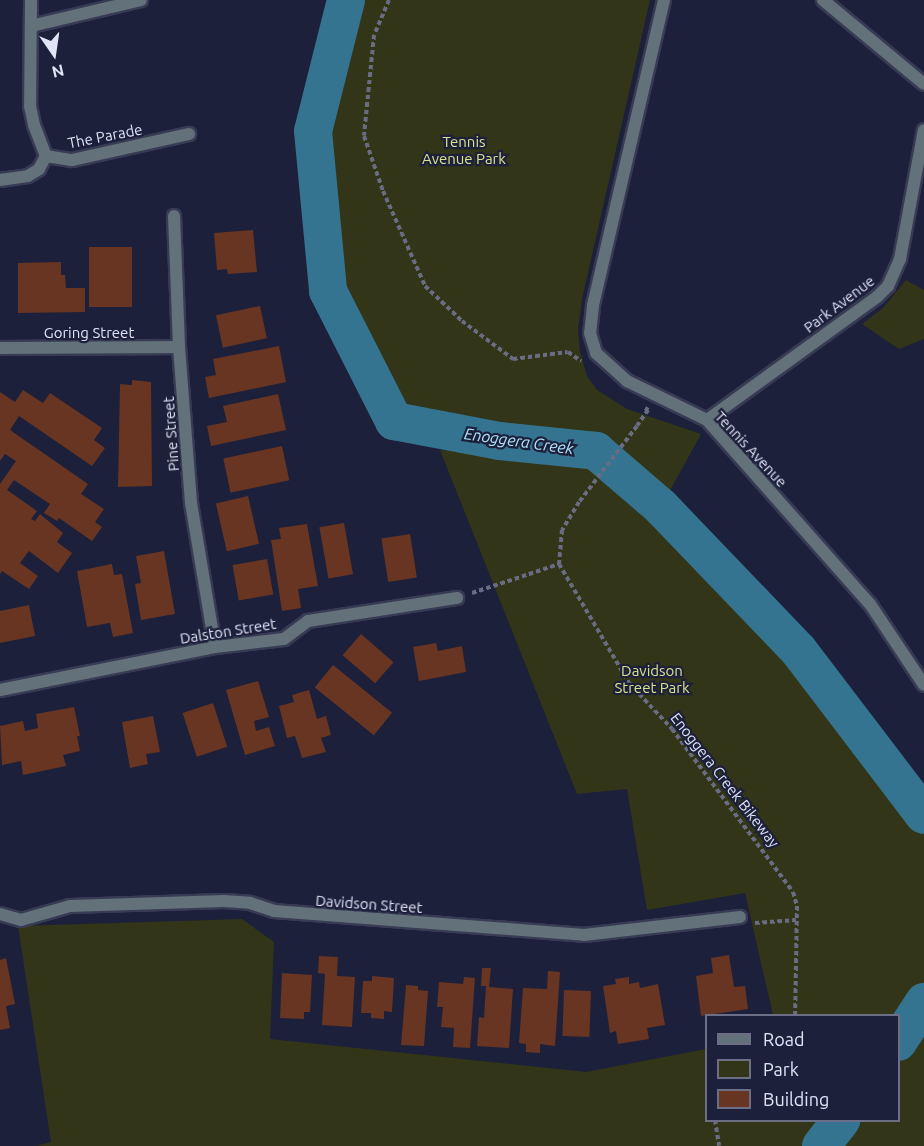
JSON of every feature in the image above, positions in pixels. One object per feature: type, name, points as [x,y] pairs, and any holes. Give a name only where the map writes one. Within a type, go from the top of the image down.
[{"type":"street","points":[[0,180],[28,176],[39,169],[46,156],[34,125],[30,105],[28,83],[32,26],[31,0]]},
{"type":"street","points":[[32,26],[141,0]]},
{"type":"street","name":"Tennis Avenue","points":[[664,0],[593,306],[590,333],[596,353],[627,381],[707,420],[870,604],[924,685]]},
{"type":"street","points":[[823,0],[924,84]]},
{"type":"street","name":"Park Avenue","points":[[707,420],[878,297],[888,286],[900,259],[924,130]]},
{"type":"street","name":"The Parade","points":[[46,156],[72,160],[189,134]]},
{"type":"street","name":"Pine Street","points":[[174,216],[179,347],[191,502],[215,647]]},
{"type":"street","name":"Goring Street","points":[[0,348],[179,347]]},
{"type":"street","name":"Dalston Street","points":[[0,690],[215,647],[284,639],[308,621],[457,598]]},
{"type":"street","name":"Davidson Street","points":[[0,914],[21,920],[70,906],[232,902],[250,903],[274,911],[584,935],[740,916]]},
{"type":"path","points":[[389,0],[374,35],[364,136],[382,191],[425,286],[462,321],[513,359],[568,352],[586,365]]},
{"type":"path","points":[[457,598],[560,564],[562,530],[579,502],[648,410],[639,404]]},
{"type":"path","name":"Enoggera Creek Bikeway","points":[[560,564],[629,683],[672,729],[787,879],[795,899],[795,1014]]},
{"type":"path","points":[[740,916],[750,924],[796,920]]},
{"type":"path","points":[[715,1122],[719,1146]]},
{"type":"green space","name":"Tennis Avenue Park","points":[[346,0],[650,0],[582,299],[578,330],[580,352],[587,376],[597,390],[627,409],[701,434],[661,507],[596,451],[500,441],[394,421],[328,291],[313,131]]},
{"type":"green space","points":[[906,280],[924,290],[924,339],[899,349],[862,324],[883,308]]},
{"type":"green space","name":"Davidson Street Park","points":[[440,450],[602,464],[779,650],[883,790],[924,800],[924,1146],[36,1146],[51,1142],[18,926],[242,919],[274,942],[270,1039],[586,1072],[705,1049],[705,1122],[900,1122],[900,1014],[773,1014],[745,893],[647,910],[627,789],[577,794]]},
{"type":"building","points":[[253,230],[257,272],[228,274],[227,269],[217,270],[214,233]]},
{"type":"building","points":[[89,247],[132,247],[132,307],[89,307]]},
{"type":"building","points":[[61,262],[61,275],[65,275],[66,288],[85,288],[85,312],[18,313],[18,263]]},
{"type":"building","points":[[260,306],[267,338],[223,348],[216,315]]},
{"type":"building","points":[[279,346],[286,382],[209,398],[205,377],[216,375],[213,359]]},
{"type":"building","points":[[132,380],[151,382],[152,486],[118,487],[120,384],[132,385]]},
{"type":"building","points":[[23,390],[43,403],[50,393],[102,428],[94,440],[105,448],[92,466],[19,416],[10,430],[88,484],[81,494],[104,509],[95,522],[102,527],[92,541],[59,518],[57,521],[44,513],[50,504],[14,480],[7,490],[37,511],[31,519],[35,521],[40,514],[63,533],[57,542],[72,553],[58,573],[29,551],[20,563],[38,576],[29,589],[2,571],[0,574],[0,484],[16,461],[5,454],[0,461],[0,392],[15,402]]},
{"type":"building","points":[[278,394],[286,430],[211,446],[207,426],[227,422],[223,406]]},
{"type":"building","points":[[282,446],[289,480],[231,493],[223,458]]},
{"type":"building","points":[[248,496],[259,544],[227,551],[216,503]]},
{"type":"building","points":[[344,523],[353,574],[328,579],[319,527]]},
{"type":"building","points":[[307,524],[318,586],[298,589],[301,608],[282,611],[271,540],[281,539],[279,528]]},
{"type":"building","points":[[410,534],[417,577],[388,582],[381,539]]},
{"type":"building","points":[[164,551],[175,614],[141,620],[135,584],[141,583],[136,556]]},
{"type":"building","points":[[267,559],[273,594],[239,601],[233,565]]},
{"type":"building","points":[[112,564],[114,575],[122,574],[133,633],[113,637],[110,623],[87,627],[77,571]]},
{"type":"building","points":[[29,605],[35,636],[0,643],[0,611]]},
{"type":"building","points":[[361,634],[393,662],[375,683],[343,655]]},
{"type":"building","points":[[436,643],[438,651],[462,646],[466,672],[419,681],[413,647]]},
{"type":"building","points":[[333,665],[392,713],[374,735],[315,688]]},
{"type":"building","points":[[258,681],[269,717],[254,721],[256,731],[269,727],[275,746],[245,755],[226,690]]},
{"type":"building","points":[[309,690],[317,719],[326,716],[331,735],[321,738],[326,752],[302,758],[295,736],[287,738],[279,706],[294,702],[292,695]]},
{"type":"building","points":[[213,703],[227,747],[197,757],[183,713]]},
{"type":"building","points":[[74,707],[80,736],[77,736],[80,751],[63,755],[66,766],[23,775],[21,761],[2,765],[0,726],[23,721],[25,731],[38,728],[36,714]]},
{"type":"building","points":[[153,716],[160,752],[146,754],[148,764],[130,768],[122,722]]},
{"type":"building","points":[[729,955],[734,987],[745,986],[748,1009],[701,1016],[696,976],[713,973],[711,958]]},
{"type":"building","points":[[319,956],[338,957],[337,976],[355,977],[352,1027],[322,1025],[325,974],[318,973]]},
{"type":"building","points":[[6,958],[15,1004],[6,1006],[10,1028],[0,1030],[0,960]]},
{"type":"building","points":[[482,968],[491,968],[489,987],[513,989],[509,1048],[477,1046],[479,1017],[484,1018],[486,986],[481,986]]},
{"type":"building","points":[[548,971],[560,972],[555,1046],[540,1044],[540,1053],[526,1052],[526,1044],[519,1043],[523,988],[547,989]]},
{"type":"building","points":[[282,973],[312,975],[310,1012],[304,1012],[304,1019],[280,1018]]},
{"type":"building","points":[[372,976],[394,978],[392,1012],[384,1011],[384,1019],[371,1018],[371,1013],[361,1013],[363,981],[372,981]]},
{"type":"building","points":[[464,977],[475,978],[470,1048],[453,1047],[454,1028],[441,1027],[443,1007],[437,1007],[439,982],[463,984]]},
{"type":"building","points":[[629,977],[629,984],[639,982],[640,988],[658,984],[665,1025],[647,1028],[649,1039],[618,1044],[616,1031],[610,1033],[603,986],[616,984],[615,979]]},
{"type":"building","points":[[406,985],[418,986],[418,990],[428,991],[424,1046],[401,1045]]},
{"type":"building","points":[[564,990],[591,991],[589,1037],[562,1036]]},
{"type":"waterway","name":"Enoggera Creek","points":[[346,0],[313,131],[328,291],[394,421],[500,441],[596,451],[661,507],[799,651],[924,815]]},
{"type":"waterway","name":"Enoggera Creek","points":[[900,1039],[924,1002]]},
{"type":"waterway","name":"Enoggera Creek","points":[[821,1146],[839,1122]]}]
